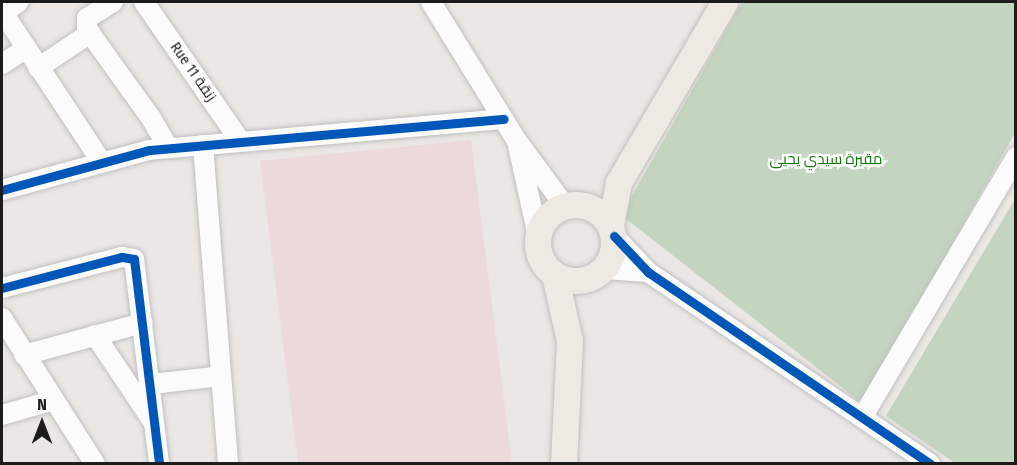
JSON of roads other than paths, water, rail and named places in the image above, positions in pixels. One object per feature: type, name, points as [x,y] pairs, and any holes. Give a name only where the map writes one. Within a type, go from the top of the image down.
[{"type":"main road","points":[[570,341],[595,274],[613,254],[612,231],[619,183],[725,2]]},
{"type":"main road","points":[[595,274],[570,281],[555,275],[542,260],[538,236],[546,219],[619,183]]},
{"type":"main road","points":[[572,206],[598,211],[612,231]]},
{"type":"main road","points":[[555,275],[570,341],[564,464]]},
{"type":"street","points":[[19,2],[2,12],[101,161]]},
{"type":"street","points":[[112,2],[87,18],[90,33],[151,118],[168,147]]},
{"type":"street","name":"Rue 11 زنقة","points":[[144,2],[241,142]]},
{"type":"street","points":[[431,2],[517,141],[572,206]]},
{"type":"street","points":[[38,68],[90,33]]},
{"type":"street","points":[[2,64],[25,49]]},
{"type":"street","points":[[2,190],[101,161],[168,147],[504,118]]},
{"type":"street","points":[[517,141],[538,236]]},
{"type":"street","points":[[203,145],[228,464]]},
{"type":"street","points":[[863,416],[1016,157]]},
{"type":"street","points":[[612,231],[648,272],[863,416],[930,464]]},
{"type":"street","points":[[2,288],[130,256],[136,263],[152,384],[159,464]]},
{"type":"street","points":[[595,274],[648,272]]},
{"type":"street","points":[[2,318],[93,463]]},
{"type":"street","points":[[24,355],[143,323]]},
{"type":"street","points":[[95,335],[156,425]]},
{"type":"street","points":[[152,384],[221,376]]},
{"type":"street","points":[[2,415],[54,400]]},
{"type":"park label","name":"مقبرة سيدي يحيى","points":[[826,160]]}]
